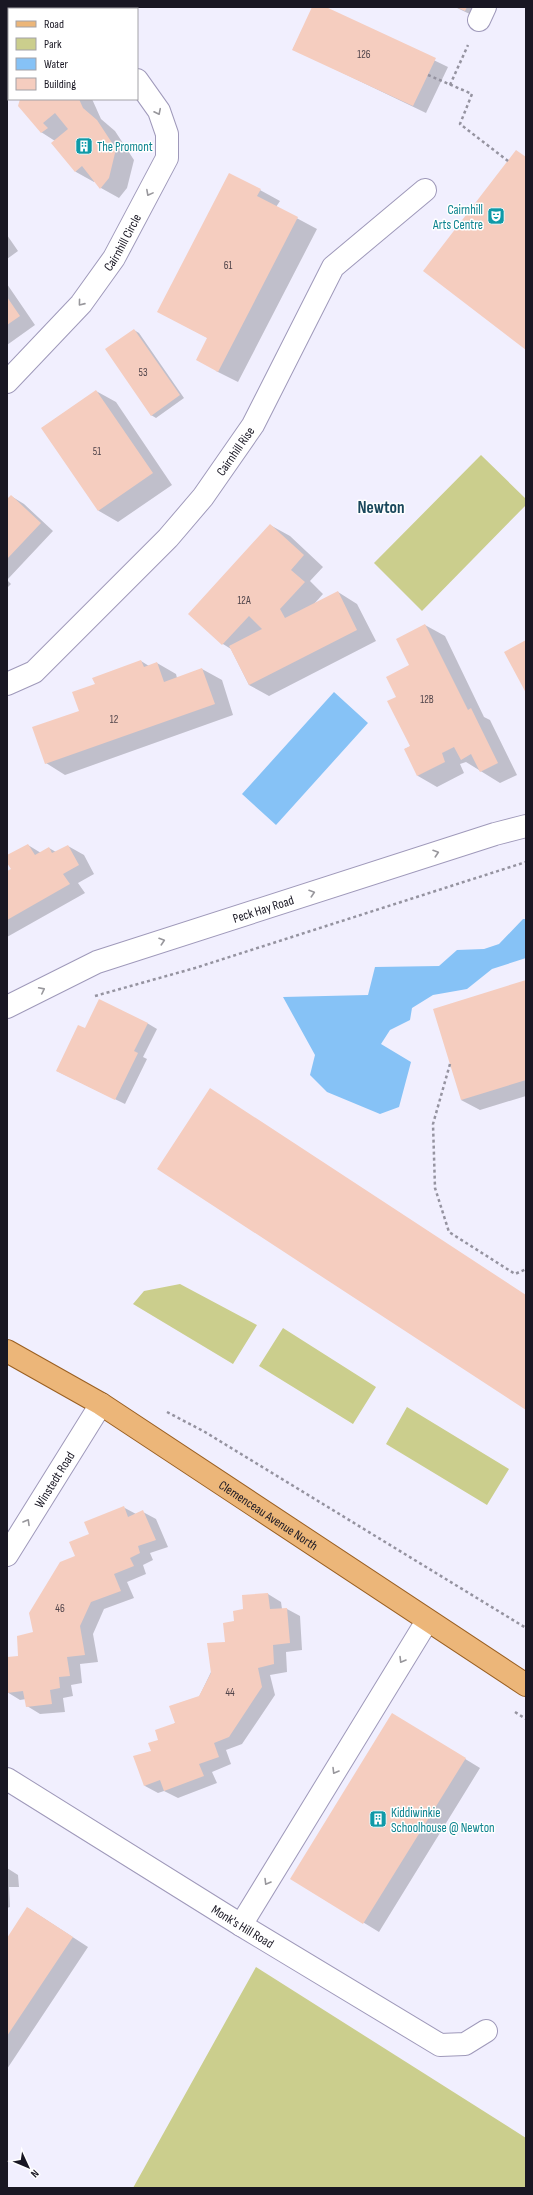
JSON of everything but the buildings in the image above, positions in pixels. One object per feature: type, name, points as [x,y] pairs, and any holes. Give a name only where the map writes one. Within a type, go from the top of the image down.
[{"type":"main road","name":"Clemenceau Avenue North","points":[[7,1351],[101,1404],[427,1621],[526,1685]]},
{"type":"street","name":"Cairnhill Circle","points":[[7,382],[85,298],[114,258],[167,158],[167,134],[159,111],[138,81]]},
{"type":"street","name":"Cairnhill Rise","points":[[7,684],[34,672],[168,538],[203,498],[253,425],[333,267],[425,190]]},
{"type":"street","name":"Peck Hay Road","points":[[7,1007],[97,962],[495,834],[526,826]]},
{"type":"street","name":"Winstedt Road","points":[[7,1556],[101,1404]]},
{"type":"street","points":[[241,1926],[427,1621]]},
{"type":"street","name":"Monk's Hill Road","points":[[7,1779],[241,1926],[440,2044],[465,2044],[486,2031]]},
{"type":"path","points":[[450,85],[482,13]]},
{"type":"path","points":[[428,75],[472,94],[460,124],[508,161]]},
{"type":"path","points":[[90,997],[195,968],[526,862]]},
{"type":"path","points":[[450,1064],[433,1124],[435,1188],[448,1232],[516,1274],[526,1269]]},
{"type":"path","points":[[163,1410],[205,1432],[526,1628]]},
{"type":"green space","points":[[481,455],[526,499],[526,505],[422,611],[374,563]]},
{"type":"green space","points":[[180,1284],[257,1325],[233,1364],[133,1304],[144,1291]]},
{"type":"green space","points":[[283,1328],[376,1387],[353,1424],[259,1366]]},
{"type":"green space","points":[[407,1407],[509,1469],[487,1505],[386,1444]]},
{"type":"green space","points":[[256,1967],[526,2138],[526,2188],[133,2188]]},
{"type":"water","points":[[334,692],[368,723],[276,825],[242,794]]},
{"type":"water","points":[[523,919],[526,919],[526,958],[492,969],[467,989],[433,995],[412,1008],[410,1020],[390,1030],[381,1044],[411,1062],[399,1107],[380,1114],[327,1092],[310,1075],[315,1055],[283,997],[368,995],[375,967],[439,966],[457,950],[484,949],[499,944]]},
{"type":"place","name":"The Promont","points":[[84,146]]},
{"type":"place","name":"Cairnhill Arts Centre","points":[[496,216]]},
{"type":"place","name":"Kiddiwinkie Schoolhouse @ Newton","points":[[378,1819]]},
{"type":"district","name":"Newton","points":[[381,507]]}]
